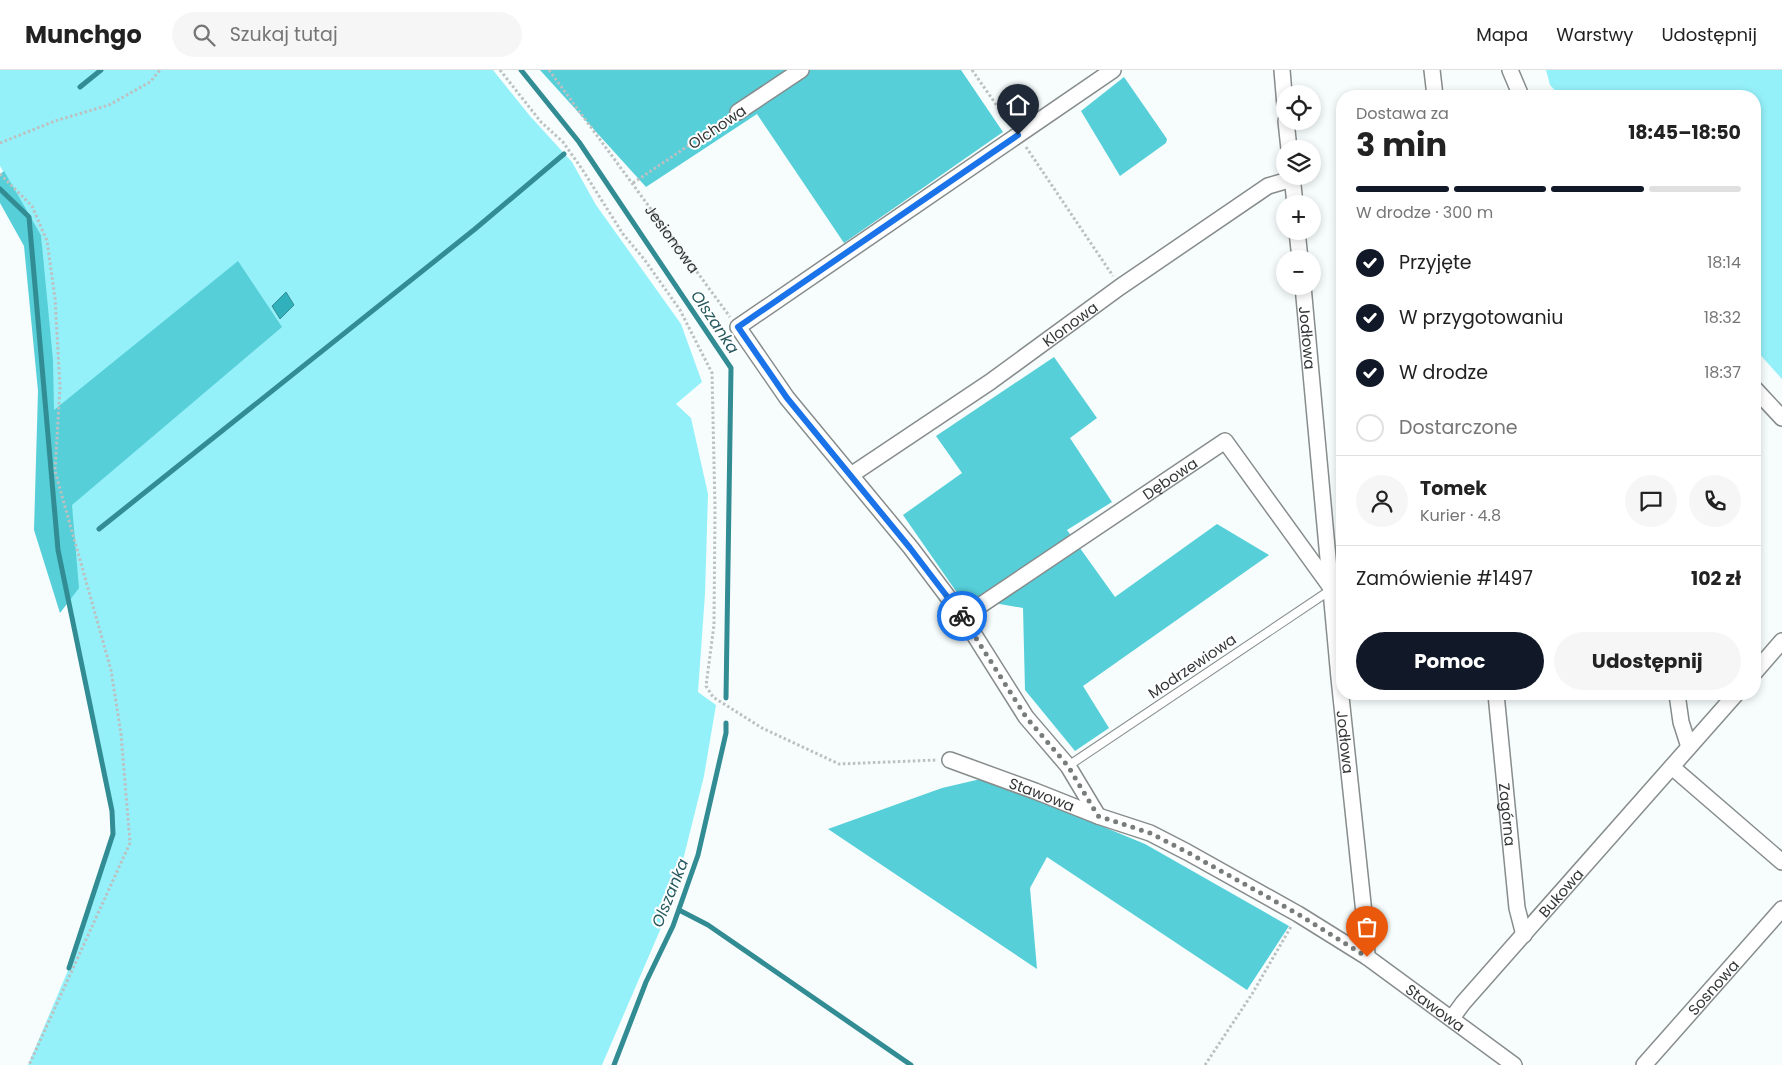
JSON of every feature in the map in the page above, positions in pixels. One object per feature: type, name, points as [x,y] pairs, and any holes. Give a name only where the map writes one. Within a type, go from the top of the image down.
[{"type":"street","name":"Olchowa","points":[[738,112],[801,70]]},
{"type":"street","points":[[1098,816],[1068,766],[1026,717],[963,617],[910,548],[787,398],[738,327],[1113,70]]},
{"type":"street","points":[[1282,70],[1283,85]]},
{"type":"street","points":[[1432,70],[1434,90]]},
{"type":"street","points":[[1510,70],[1518,90]]},
{"type":"street","name":"Klonowa","points":[[851,475],[990,382],[1120,287],[1268,186],[1276,183]]},
{"type":"street","name":"Jodłowa","points":[[1304,295],[1336,629]]},
{"type":"street","points":[[1761,396],[1782,418]]},
{"type":"street","name":"Dębowa","points":[[963,617],[1225,440],[1332,589]]},
{"type":"street","points":[[1761,665],[1782,642]]},
{"type":"street","name":"Jodłowa","points":[[1343,700],[1367,957]]},
{"type":"street","name":"Zagórna","points":[[1497,700],[1517,908],[1524,935]]},
{"type":"street","points":[[1677,700],[1681,722],[1690,747]]},
{"type":"street","name":"Bukowa","points":[[1452,1018],[1463,1003],[1731,700]]},
{"type":"street","name":"Stawowa","points":[[950,760],[1098,816],[1150,833],[1187,852],[1298,914],[1367,957],[1514,1065]]},
{"type":"street","points":[[1672,767],[1782,862]]},
{"type":"street","name":"Sosnowa","points":[[1644,1065],[1782,909]]},
{"type":"lane","name":"Modrzewiowa","points":[[1068,766],[1332,589]]},
{"type":"path","points":[[0,143],[55,121],[109,105],[150,82],[160,70]]},
{"type":"path","points":[[500,70],[541,122],[563,142],[582,169],[623,234],[644,259],[680,310],[712,373],[716,507],[714,615],[706,686],[713,697],[762,728],[839,764],[950,760]]},
{"type":"path","name":"Jesionowa","points":[[549,70],[738,327]]},
{"type":"path","points":[[972,70],[1120,287]]},
{"type":"path","name":"Olchowa","points":[[633,184],[738,112]]},
{"type":"path","points":[[0,174],[32,206],[47,241],[55,298],[60,387],[55,471],[111,670],[121,734],[130,843],[29,1065]]},
{"type":"path","points":[[1205,1065],[1252,994],[1298,914]]},
{"type":"shaded area","points":[[0,70],[493,70],[530,116],[572,162],[596,205],[681,324],[702,382],[676,404],[691,418],[708,494],[705,594],[698,692],[716,705],[704,776],[673,900],[602,1065],[28,1065],[69,968],[113,834],[112,812],[58,550],[41,235],[0,166]]},
{"type":"shaded area","points":[[540,70],[961,70],[1003,132],[844,243],[757,114],[646,187]]},
{"type":"shaded area","points":[[1546,70],[1782,70],[1782,379],[1761,356],[1761,90],[1555,90],[1550,85]]},
{"type":"shaded area","points":[[1124,77],[1167,139],[1166,143],[1120,176],[1081,111]]},
{"type":"shaded area","points":[[4,171],[41,235],[53,360],[54,410],[238,261],[282,327],[72,505],[79,588],[60,613],[34,530],[38,391],[24,246],[0,203],[0,174]]},
{"type":"shaded area","points":[[286,292],[294,305],[280,319],[272,306]]},
{"type":"shaded area","points":[[1054,357],[1097,418],[1070,438],[1112,502],[1067,530],[1115,597],[1217,524],[1269,555],[1083,686],[1109,728],[1075,751],[1025,690],[1023,608],[960,597],[903,515],[962,473],[936,436]]},
{"type":"shaded area","points":[[985,778],[1145,844],[1289,926],[1247,990],[1047,857],[1030,888],[1037,969],[828,829],[942,788]]},
{"type":"waterway","points":[[80,87],[101,70]]},
{"type":"waterway","name":"Olszanka","points":[[521,70],[579,142],[731,368],[726,698]]},
{"type":"waterway","points":[[99,529],[475,229],[564,154]]},
{"type":"waterway","points":[[0,189],[29,217],[58,550],[112,811],[113,834],[69,968]]},
{"type":"waterway","name":"Olszanka","points":[[614,1065],[646,982],[673,926],[698,855],[726,733],[726,723]]},
{"type":"waterway","points":[[679,910],[708,925],[911,1065]]},
{"type":"way so far","points":[[962,616],[1026,717],[1068,766],[1098,816],[1150,833],[1187,852],[1298,914],[1367,957]]},
{"type":"route","points":[[962,616],[910,548],[787,398],[738,327],[1018,135]]}]
